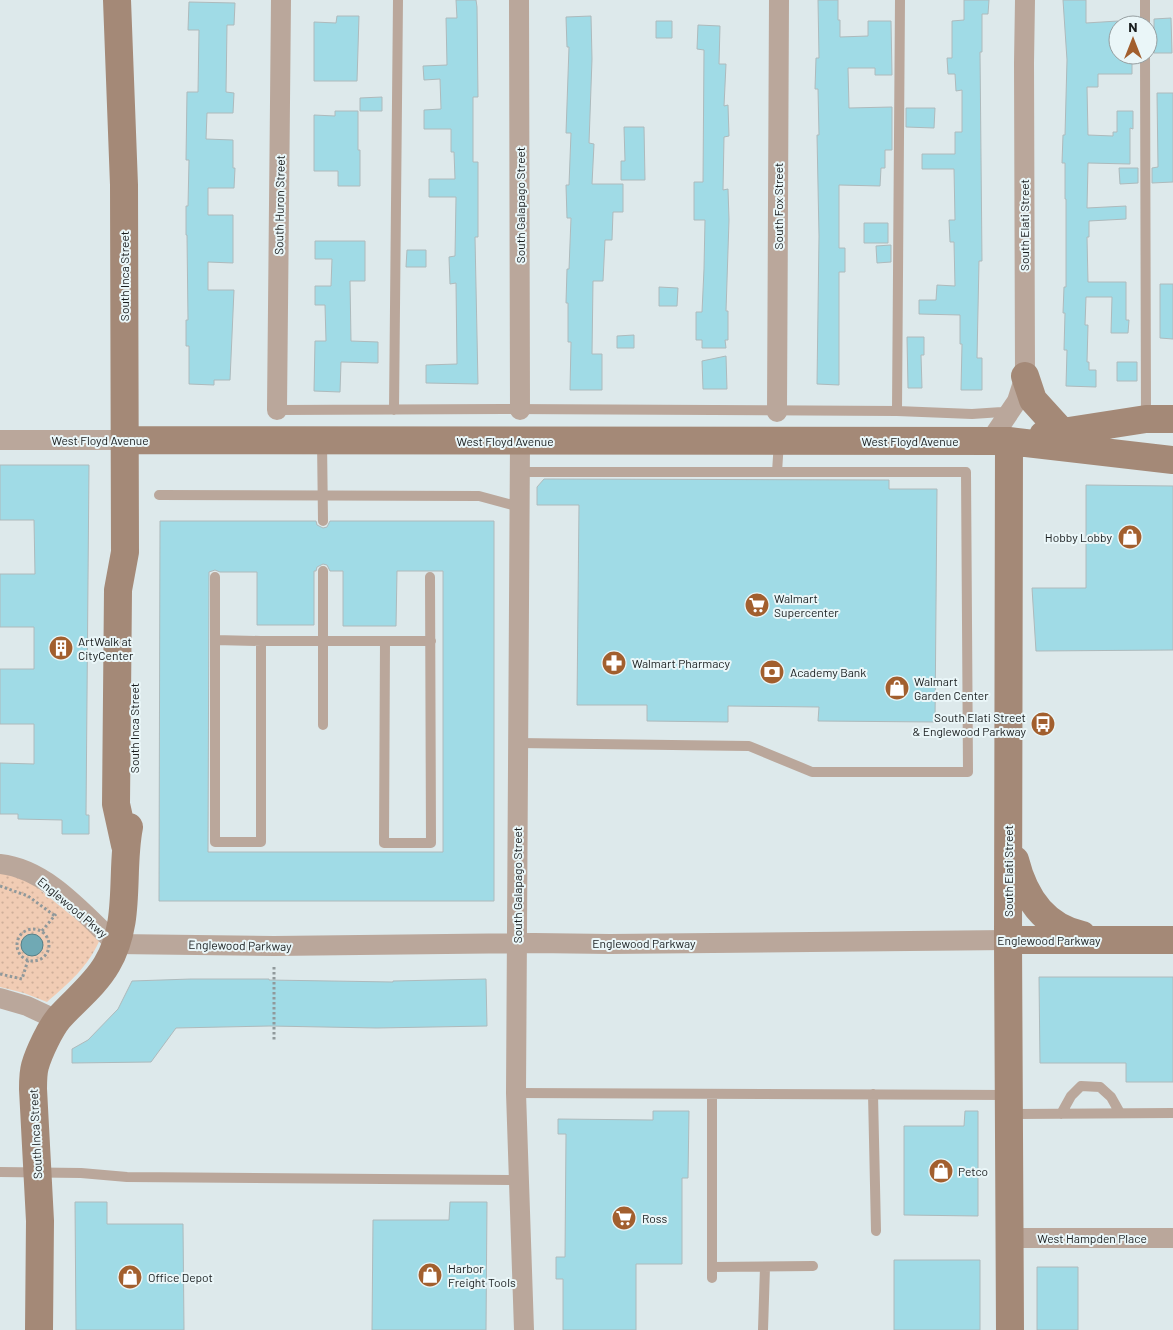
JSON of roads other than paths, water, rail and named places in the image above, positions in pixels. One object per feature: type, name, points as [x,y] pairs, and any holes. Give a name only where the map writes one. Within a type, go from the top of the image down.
[{"type":"street","name":"South Inca Street","points":[[39,1330],[41,1257],[32,1089],[35,1067],[57,1020],[83,994],[107,965],[122,923],[125,897],[126,845],[116,804],[118,590],[125,552],[124,185],[117,0]]},
{"type":"street","name":"South Huron Street","points":[[277,410],[281,0]]},
{"type":"street","name":"South Galapago Street","points":[[519,0],[520,410]]},
{"type":"street","name":"South Fox Street","points":[[777,412],[779,0]]},
{"type":"street","name":"South Elati Street","points":[[1010,1330],[1008,835],[1000,441],[1021,391],[1024,376],[1025,0]]},
{"type":"street","points":[[1024,376],[1033,400],[1062,433]]},
{"type":"street","name":"West Floyd Avenue","points":[[1000,441],[1146,419],[1173,419]]},
{"type":"street","name":"West Floyd Avenue","points":[[0,440],[1000,441],[1173,460]]},
{"type":"street","name":"South Galapago Street","points":[[520,441],[516,1093],[524,1330]]},
{"type":"street","points":[[1008,835],[1016,867],[1023,885],[1040,913],[1062,929],[1106,940]]},
{"type":"street","name":"Englewood Pkwy","points":[[0,864],[10,865],[34,874],[56,890],[116,944]]},
{"type":"street","name":"Englewood Parkway","points":[[116,944],[274,946],[1173,940]]},
{"type":"street","points":[[0,998],[27,1006],[57,1020]]},
{"type":"street","name":"West Hampden Place","points":[[1011,1238],[1173,1238]]},
{"type":"lane","points":[[394,410],[398,0]]},
{"type":"lane","points":[[897,411],[900,0]]},
{"type":"lane","points":[[1145,0],[1145,15]]},
{"type":"lane","points":[[1145,65],[1146,419]]},
{"type":"lane","points":[[277,410],[897,411],[972,414],[1002,412],[1013,408]]},
{"type":"lane","points":[[322,440],[323,521]]},
{"type":"lane","points":[[778,472],[779,441]]},
{"type":"lane","points":[[518,743],[750,746],[812,772],[968,772],[966,472],[520,472]]},
{"type":"lane","points":[[159,495],[480,496],[520,507]]},
{"type":"lane","points":[[323,571],[323,725]]},
{"type":"lane","points":[[385,641],[384,844],[431,844],[430,577]]},
{"type":"lane","points":[[215,578],[215,842],[261,842],[261,641]]},
{"type":"lane","points":[[215,640],[431,641]]},
{"type":"lane","points":[[1062,1114],[1071,1096],[1081,1086],[1100,1087],[1111,1097],[1120,1113]]},
{"type":"lane","points":[[516,1093],[873,1094],[1010,1104],[1062,1114],[1173,1113]]},
{"type":"lane","points":[[712,1094],[712,1273],[764,1267],[813,1266]]},
{"type":"lane","points":[[873,1094],[876,1232]]},
{"type":"lane","points":[[0,1172],[127,1177],[519,1180]]},
{"type":"lane","points":[[763,1330],[764,1267]]},
{"type":"water","points":[[32,934],[42,941],[43,945],[36,955],[32,956],[22,949],[21,945],[28,935]]},
{"type":"place","name":"Hobby Lobby","points":[[1130,537]]},
{"type":"place","name":"Walmart Supercenter","points":[[757,605]]},
{"type":"place","name":"ArtWalk at CityCenter","points":[[61,648]]},
{"type":"place","name":"Walmart Pharmacy","points":[[614,663]]},
{"type":"place","name":"Academy Bank","points":[[772,672]]},
{"type":"place","name":"Walmart Garden Center","points":[[897,688]]},
{"type":"place","name":"South Elati Street & Englewood Parkway","points":[[1043,724]]},
{"type":"place","name":"Petco","points":[[941,1171]]},
{"type":"place","name":"Ross","points":[[624,1218]]},
{"type":"place","name":"Harbor Freight Tools","points":[[430,1275]]},
{"type":"place","name":"Office Depot","points":[[130,1277]]}]
